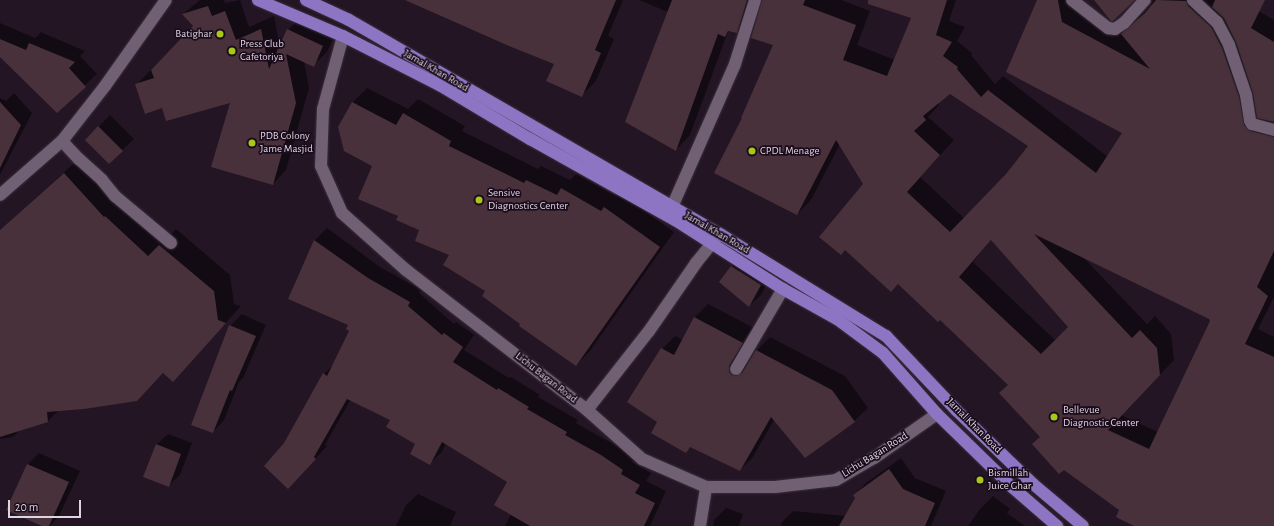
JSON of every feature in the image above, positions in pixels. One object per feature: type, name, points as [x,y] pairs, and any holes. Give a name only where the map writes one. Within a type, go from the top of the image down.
[{"type":"main road","points":[[258,0],[343,36],[441,86],[530,139],[675,220],[782,289],[837,319],[884,353],[937,414],[1012,487],[1058,526]]},
{"type":"main road","name":"Jamal Khan Road","points":[[306,0],[349,20],[720,234],[886,336],[956,410],[1033,484],[1083,526]]},
{"type":"street","points":[[0,194],[62,141],[105,86],[166,0]]},
{"type":"street","points":[[672,207],[735,64],[756,0]]},
{"type":"street","points":[[1072,0],[1108,28],[1115,29],[1124,23],[1145,0]]},
{"type":"street","points":[[1193,0],[1217,22],[1229,45],[1246,95],[1250,121],[1252,124],[1274,130]]},
{"type":"street","name":"Lichu Bagan Road","points":[[343,36],[323,108],[321,166],[342,213],[406,270],[587,410],[642,459],[706,487],[775,487],[836,480],[874,458],[937,414]]},
{"type":"street","points":[[62,141],[78,159],[102,180],[114,196],[171,243]]},
{"type":"street","points":[[587,410],[649,331],[720,234]]},
{"type":"street","points":[[736,369],[782,289]]},
{"type":"street","points":[[700,526],[706,487]]},
{"type":"building","points":[[405,0],[616,0],[595,50],[601,53],[582,97],[546,81],[554,64],[509,46]]},
{"type":"building","points":[[672,0],[747,0],[737,33],[728,31],[725,37],[718,34],[676,151],[625,122]]},
{"type":"building","points":[[762,0],[805,0],[803,5],[856,25],[843,60],[887,76],[911,18],[868,4],[868,0],[947,0],[936,35],[952,42],[943,56],[958,67],[957,69],[981,97],[988,90],[1096,173],[1122,133],[1006,72],[1037,0],[1058,0],[1062,22],[1150,69],[1121,34],[1145,13],[1156,0],[1186,1],[1188,6],[1211,27],[1222,48],[1239,97],[1244,125],[1250,131],[1274,137],[1274,251],[1257,287],[1268,296],[1245,344],[1274,357],[1274,526],[1134,526],[1116,517],[1119,510],[1064,470],[1059,474],[1032,444],[1040,437],[999,393],[1008,385],[940,320],[938,322],[898,284],[891,292],[845,250],[841,255],[819,237],[863,184],[836,140],[797,215],[714,173],[742,118],[773,45],[751,38]],"holes":[[[950,94],[1028,146],[1006,174],[950,232],[907,192],[940,155],[914,131],[926,120],[923,116]],[[1034,234],[1209,319],[1210,321],[1149,449],[1108,430],[1160,375],[1157,348],[1140,330],[1132,338]],[[991,240],[1068,327],[1041,354],[959,277]]]},
{"type":"building","points":[[1094,0],[1135,0],[1113,21],[1111,21]]},
{"type":"building","points":[[1215,0],[1265,0],[1251,28],[1274,42],[1274,122],[1257,118],[1253,93],[1236,42],[1224,18],[1212,7]]},
{"type":"building","points":[[208,6],[212,16],[225,11],[236,40],[261,29],[269,69],[287,29],[323,46],[314,67],[286,54],[296,103],[273,185],[211,167],[230,103],[166,121],[162,108],[145,114],[135,84],[154,78],[151,70],[193,26],[182,14]]},
{"type":"building","points":[[0,39],[26,50],[29,43],[75,62],[69,68],[86,87],[57,113],[0,57]]},
{"type":"building","points":[[0,102],[21,125],[0,168]]},
{"type":"building","points":[[352,102],[396,125],[403,113],[451,141],[449,146],[524,183],[526,180],[557,195],[561,188],[601,211],[604,207],[660,247],[576,366],[519,326],[520,324],[482,296],[485,291],[443,265],[449,255],[415,241],[419,230],[396,220],[398,216],[358,199],[372,166],[344,151],[338,127]]},
{"type":"building","points":[[98,126],[123,151],[109,164],[85,140]]},
{"type":"building","points":[[64,173],[104,217],[105,216],[148,256],[159,245],[214,291],[218,320],[226,323],[173,382],[163,373],[137,401],[84,409],[47,412],[48,422],[0,437],[0,230]]},
{"type":"building","points":[[314,240],[368,278],[410,302],[408,306],[442,335],[444,333],[463,347],[453,362],[497,390],[498,388],[529,407],[527,409],[567,432],[565,435],[601,455],[623,470],[621,474],[640,485],[635,493],[655,503],[644,526],[530,526],[494,505],[507,482],[442,442],[430,465],[410,454],[415,444],[386,427],[390,420],[347,399],[314,457],[316,459],[288,489],[264,466],[284,443],[323,373],[327,376],[349,331],[346,329],[348,325],[288,299]]},
{"type":"building","points":[[731,266],[761,285],[749,307],[719,282]]},
{"type":"building","points":[[694,317],[743,343],[729,366],[729,372],[732,375],[736,376],[742,373],[756,350],[832,390],[855,422],[805,458],[771,417],[740,471],[690,447],[686,453],[651,433],[657,422],[627,402],[661,348],[674,355]]},
{"type":"building","points":[[229,325],[256,336],[232,391],[230,390],[213,433],[191,425]]},
{"type":"building","points":[[156,444],[181,454],[169,487],[143,477]]},
{"type":"building","points":[[27,464],[69,482],[49,526],[42,526],[6,510]]},
{"type":"building","points":[[889,469],[903,489],[935,503],[925,526],[839,526],[855,498],[853,495]]},
{"type":"place","name":"Batighar","points":[[220,34]]},
{"type":"place","name":"Press Club Cafetoriya","points":[[232,51]]},
{"type":"place","name":"PDB Colony Jame Masjid","points":[[252,143]]},
{"type":"place","name":"CPDL Menage","points":[[752,151]]},
{"type":"place","name":"Sensive Diagnostics Center","points":[[479,200]]},
{"type":"place","name":"Bellevue Diagnostic Center","points":[[1054,417]]},
{"type":"place","name":"Bismillah Juice Ghar","points":[[980,480]]}]
